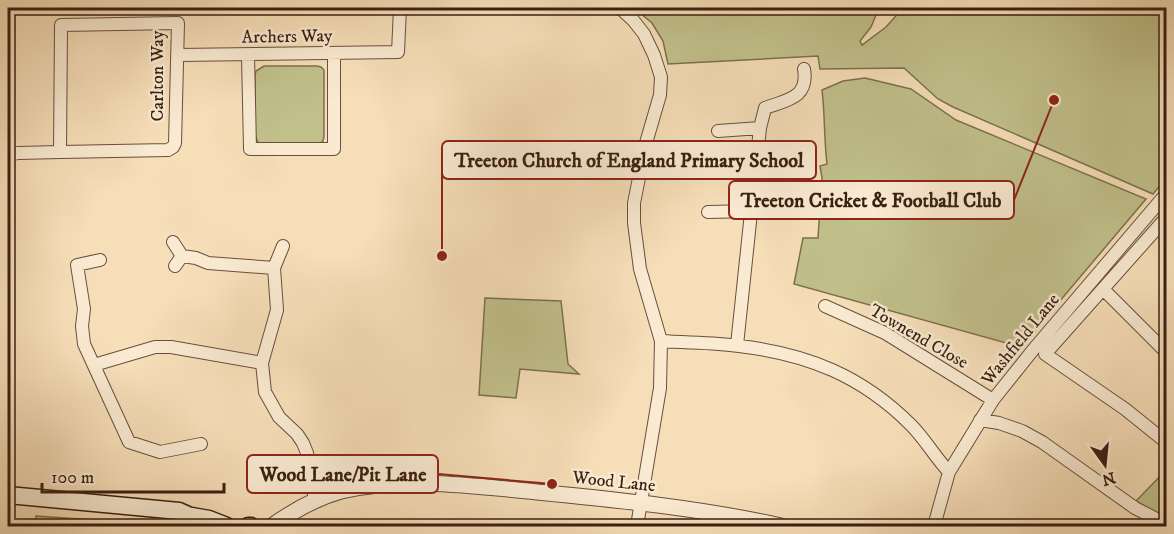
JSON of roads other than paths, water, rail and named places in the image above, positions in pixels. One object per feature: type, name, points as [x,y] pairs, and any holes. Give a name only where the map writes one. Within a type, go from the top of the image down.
[{"type":"main road","points":[[8,495],[179,511],[227,526]]},
{"type":"main road","points":[[188,515],[202,526]]},
{"type":"street","name":"Archers Way","points":[[177,55],[398,52],[400,8]]},
{"type":"street","points":[[620,8],[644,34],[661,77],[660,95],[646,143],[634,204],[640,269],[661,341],[660,388],[637,526]]},
{"type":"street","name":"Carlton Way","points":[[13,154],[168,150],[173,147],[175,143],[178,23],[61,25],[60,152]]},
{"type":"street","points":[[248,55],[250,149],[334,149],[334,53]]},
{"type":"street","points":[[737,345],[760,128],[765,108],[801,92],[806,79],[804,69]]},
{"type":"street","points":[[718,132],[760,128]]},
{"type":"street","name":"Washfield Lane","points":[[934,526],[949,472],[993,400],[1167,194]]},
{"type":"street","points":[[708,212],[752,211]]},
{"type":"street","points":[[1167,218],[1045,354],[1125,409],[1167,442]]},
{"type":"street","points":[[173,242],[179,261],[196,258],[208,263],[274,268]]},
{"type":"street","points":[[283,246],[274,268],[277,310],[262,363],[265,392],[279,417],[303,443],[307,453],[315,500]]},
{"type":"street","points":[[100,260],[77,265],[84,309],[82,326],[84,344],[129,441],[160,452],[201,444]]},
{"type":"street","points":[[1103,289],[1167,352]]},
{"type":"street","name":"Townend Close","points":[[825,306],[885,333],[993,400]]},
{"type":"street","points":[[661,341],[737,345],[778,351],[806,359],[854,380],[888,404],[913,426],[949,472]]},
{"type":"street","points":[[94,365],[155,347],[171,347],[262,363]]},
{"type":"street","points":[[980,420],[999,423],[1022,431],[1042,442],[1134,508],[1167,524]]},
{"type":"street","name":"Wood Lane","points":[[272,526],[315,500],[340,492],[364,487],[408,483],[642,502],[781,526]]},
{"type":"place","name":"Treeton Cricket & Football Club","points":[[1054,100]]},
{"type":"place","name":"Treeton Church of England Primary School","points":[[442,256]]},
{"type":"place","name":"Wood Lane/Pit Lane","points":[[552,484]]}]
